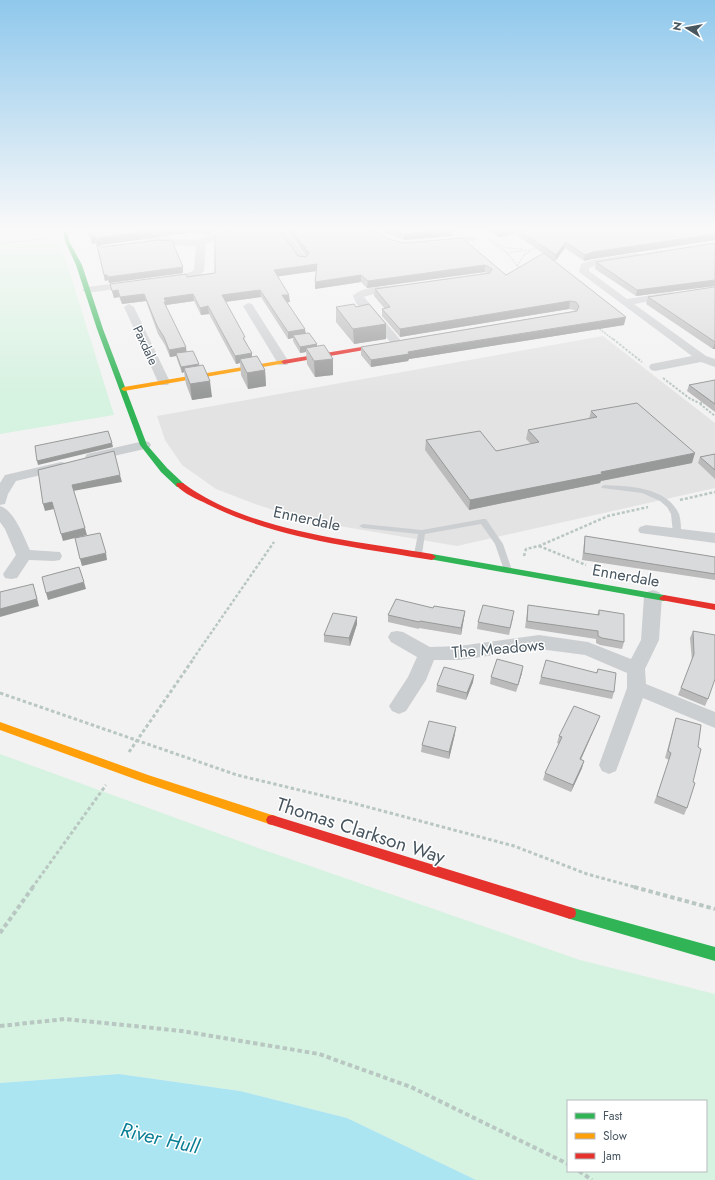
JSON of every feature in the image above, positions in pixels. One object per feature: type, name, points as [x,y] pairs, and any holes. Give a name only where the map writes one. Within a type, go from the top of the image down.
[{"type":"main road","name":"Ennerdale","points":[[85,285],[144,445],[164,470],[183,487],[209,502],[241,517],[283,530],[715,607]]},
{"type":"main road","name":"Paxdale","points":[[124,389],[401,342]]},
{"type":"main road","name":"Thomas Clarkson Way","points":[[0,726],[117,770],[331,840],[545,906],[715,954]]},
{"type":"street","points":[[87,290],[125,285]]},
{"type":"street","points":[[602,285],[702,358],[715,363]]},
{"type":"street","name":"Paxdale","points":[[401,342],[354,294],[407,287]]},
{"type":"street","points":[[625,302],[680,294]]},
{"type":"street","points":[[236,308],[252,305],[283,362]]},
{"type":"street","name":"Paxdale","points":[[129,307],[164,382]]},
{"type":"street","points":[[654,370],[702,358]]},
{"type":"street","points":[[0,501],[5,478],[39,472],[144,445]]},
{"type":"street","points":[[0,511],[13,529],[24,555]]},
{"type":"street","points":[[646,530],[715,538]]},
{"type":"street","points":[[24,555],[54,556]]},
{"type":"street","points":[[11,574],[24,555]]},
{"type":"street","points":[[609,766],[650,640],[653,596]]},
{"type":"street","points":[[398,637],[426,654],[416,680],[399,706]]},
{"type":"street","name":"The Meadows","points":[[426,654],[459,653],[539,642],[588,649],[637,679],[715,720]]},
{"type":"lane","points":[[604,487],[629,488],[648,493],[668,503],[676,515],[677,533]]},
{"type":"lane","points":[[363,526],[422,532],[483,521],[499,544],[508,570]]},
{"type":"lane","points":[[418,554],[422,532]]},
{"type":"path","points":[[595,325],[689,398],[699,403],[715,416]]},
{"type":"path","points":[[699,403],[710,403]]},
{"type":"path","points":[[668,503],[715,492]]},
{"type":"path","points":[[0,933],[117,770],[283,530]]},
{"type":"path","points":[[0,693],[236,775],[349,802],[514,846],[587,874],[715,909]]},
{"type":"path","points":[[0,1026],[65,1019],[182,1031],[319,1054],[411,1087],[567,1164]]},
{"type":"path","points":[[580,1172],[592,1180]]},
{"type":"shaded area","points":[[603,336],[715,423],[715,488],[457,546],[304,520],[216,489],[182,465],[165,440],[157,416]]},
{"type":"green space","points":[[0,285],[74,285],[114,415],[0,434]]},
{"type":"green space","points":[[0,754],[250,845],[580,960],[715,994],[715,1180],[476,1180],[347,1118],[240,1091],[119,1074],[0,1083]]},
{"type":"water","name":"River Hull","points":[[119,1074],[240,1091],[347,1118],[476,1180],[0,1180],[0,1083]]},
{"type":"building","points":[[110,285],[283,285],[289,295],[282,295],[305,329],[288,332],[260,290],[222,295],[252,353],[235,356],[208,306],[200,308],[193,294],[164,298],[166,302],[164,302],[186,347],[169,350],[144,294],[120,297],[118,290],[112,291]]},
{"type":"building","points":[[403,285],[585,285],[626,317],[436,347],[408,352],[409,354],[371,360],[361,347],[577,311],[579,306],[576,302],[570,301],[400,329],[382,309],[390,307],[375,289]]},
{"type":"building","points":[[630,285],[675,285],[637,290]]},
{"type":"building","points":[[715,287],[715,342],[648,297]]},
{"type":"building","points":[[354,304],[356,307],[369,304],[386,324],[353,329],[336,307]]},
{"type":"building","points":[[309,333],[317,344],[300,347],[293,335]]},
{"type":"building","points":[[324,345],[333,359],[314,361],[306,348]]},
{"type":"building","points":[[193,351],[199,364],[181,367],[176,353]]},
{"type":"building","points":[[257,356],[265,370],[247,373],[240,359]]},
{"type":"building","points":[[203,365],[210,381],[190,384],[184,368]]},
{"type":"building","points":[[715,380],[715,404],[689,385]]},
{"type":"building","points":[[637,403],[695,453],[601,472],[602,474],[470,500],[426,440],[480,431],[496,451],[539,442],[528,430],[597,417],[591,411]]},
{"type":"building","points":[[108,431],[112,443],[37,461],[35,446]]},
{"type":"building","points":[[114,451],[120,475],[72,485],[85,528],[61,534],[52,502],[43,504],[38,470]]},
{"type":"building","points":[[715,454],[715,470],[700,457]]},
{"type":"building","points":[[100,533],[106,553],[80,559],[75,538]]},
{"type":"building","points":[[585,536],[715,557],[715,574],[584,553]]},
{"type":"building","points":[[79,567],[84,582],[46,593],[42,577]]},
{"type":"building","points":[[33,584],[37,599],[0,609],[0,592]]},
{"type":"building","points":[[396,599],[433,608],[434,606],[465,611],[461,628],[419,622],[388,615]]},
{"type":"building","points":[[483,605],[514,611],[510,628],[478,622]]},
{"type":"building","points":[[528,605],[599,615],[599,610],[624,614],[624,642],[602,638],[598,636],[598,631],[527,621]]},
{"type":"building","points":[[333,613],[357,617],[349,638],[324,635]]},
{"type":"building","points":[[693,631],[715,635],[715,679],[708,699],[681,688],[694,654]]},
{"type":"building","points":[[497,659],[523,666],[518,685],[491,677]]},
{"type":"building","points":[[546,660],[597,673],[598,669],[616,673],[614,692],[541,677]]},
{"type":"building","points":[[444,667],[474,675],[467,693],[437,685]]},
{"type":"building","points":[[574,706],[600,716],[580,759],[584,761],[573,785],[545,773],[562,737],[559,736]]},
{"type":"building","points":[[676,718],[701,725],[698,747],[701,749],[693,782],[695,783],[687,808],[657,796],[671,753],[668,751]]},
{"type":"building","points":[[429,721],[456,727],[449,752],[422,745]]},
{"type":"traffic: fast","points":[[86,285],[100,329],[144,445],[164,470],[180,485]]},
{"type":"traffic: fast","points":[[432,557],[664,598]]},
{"type":"traffic: fast","points":[[570,913],[715,954]]},
{"type":"traffic: slow","points":[[124,389],[284,362]]},
{"type":"traffic: slow","points":[[0,726],[147,779],[272,820]]},
{"type":"traffic: jam","points":[[284,362],[391,344]]},
{"type":"traffic: jam","points":[[180,485],[193,494],[217,506],[243,517],[269,525],[323,538],[432,557]]},
{"type":"traffic: jam","points":[[664,598],[715,607]]},
{"type":"traffic: jam","points":[[272,820],[570,913]]}]
